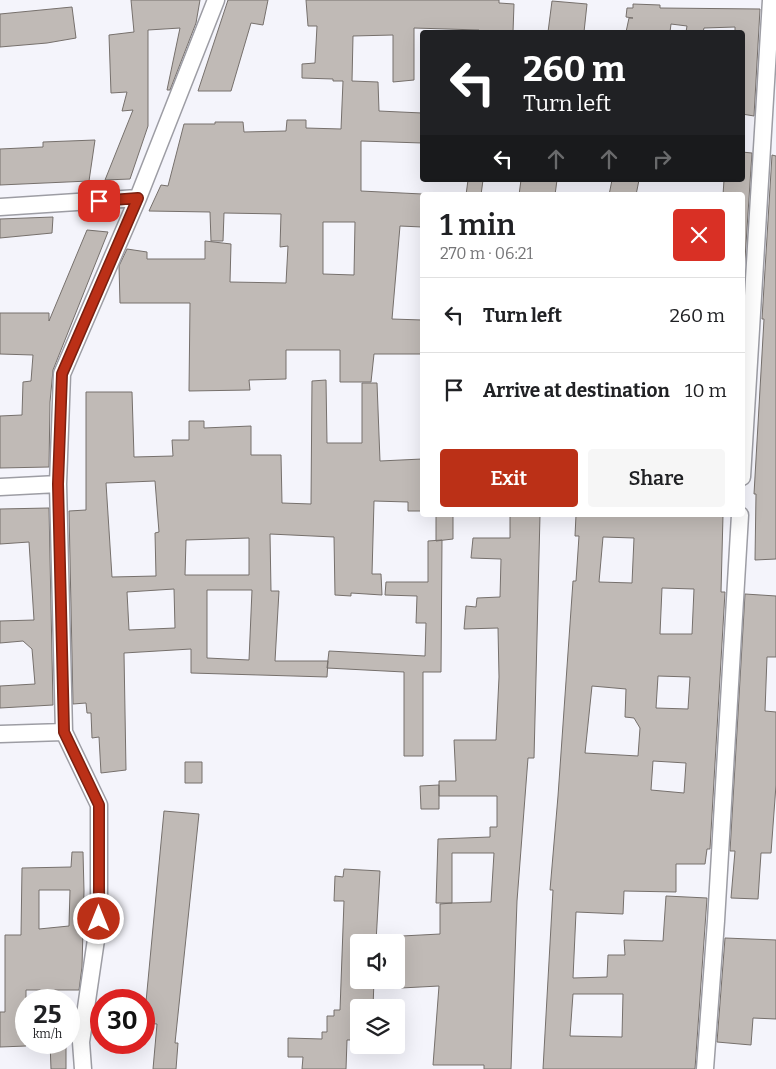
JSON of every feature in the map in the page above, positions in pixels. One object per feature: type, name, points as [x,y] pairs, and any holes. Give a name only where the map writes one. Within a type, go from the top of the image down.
[{"type":"street","points":[[83,1069],[81,1042],[99,919],[99,805],[64,732],[58,484],[62,374],[138,198],[216,0]]},
{"type":"street","points":[[745,428],[771,0]]},
{"type":"street","points":[[0,207],[138,198]]},
{"type":"street","points":[[0,487],[58,484]]},
{"type":"street","points":[[705,1069],[716,921],[740,517]]},
{"type":"street","points":[[0,734],[64,732]]},
{"type":"building","points":[[131,0],[200,0],[196,23],[170,90],[167,90],[180,28],[148,30],[148,126],[130,179],[105,180],[133,110],[122,111],[127,92],[111,93],[109,35],[134,32]]},
{"type":"building","points":[[228,0],[268,0],[263,25],[251,23],[231,91],[198,91]]},
{"type":"building","points":[[306,0],[499,0],[499,3],[514,4],[513,30],[414,28],[414,80],[393,82],[393,35],[353,36],[352,81],[378,82],[379,111],[420,113],[420,143],[361,141],[361,191],[420,194],[420,227],[400,226],[392,319],[420,320],[420,354],[374,354],[371,382],[340,382],[340,350],[286,350],[286,379],[249,380],[250,390],[189,391],[190,303],[120,303],[119,266],[127,249],[147,252],[147,259],[205,259],[205,241],[231,244],[230,282],[286,283],[288,246],[280,247],[281,214],[224,213],[223,241],[211,241],[210,212],[149,211],[161,185],[168,186],[184,124],[243,122],[244,132],[286,131],[287,120],[306,120],[306,128],[341,129],[343,81],[302,78],[302,64],[315,63],[317,26],[308,26]],"holes":[[[323,222],[355,222],[354,275],[323,274]]]},
{"type":"building","points":[[552,1],[587,4],[584,30],[548,30]]},
{"type":"building","points":[[633,4],[660,5],[660,8],[760,9],[754,116],[745,114],[745,30],[735,30],[735,27],[686,30],[687,26],[671,24],[670,30],[626,30],[629,18],[633,18],[626,17],[627,8],[633,8]]},
{"type":"building","points":[[72,7],[76,38],[47,43],[0,47],[0,14]]},
{"type":"building","points":[[95,140],[89,181],[0,185],[0,149],[43,147],[43,142]]},
{"type":"building","points":[[745,152],[752,153],[745,259],[745,192],[723,192],[724,182],[745,182]]},
{"type":"building","points":[[772,155],[776,156],[776,559],[755,560],[756,494],[754,494]]},
{"type":"building","points":[[468,182],[483,182],[481,192],[466,192]]},
{"type":"building","points":[[521,182],[557,182],[555,192],[519,192]]},
{"type":"building","points":[[612,182],[639,182],[637,192],[610,192]]},
{"type":"building","points":[[53,217],[52,233],[0,238],[0,219]]},
{"type":"building","points":[[87,230],[108,232],[53,370],[50,402],[49,467],[0,468],[0,416],[22,415],[23,382],[31,381],[33,355],[0,354],[0,313],[49,313],[49,321]]},
{"type":"building","points":[[326,380],[327,443],[362,443],[362,383],[377,383],[380,461],[420,459],[420,511],[408,511],[408,502],[374,501],[372,574],[381,574],[382,595],[351,593],[351,596],[335,595],[334,537],[270,534],[271,591],[279,591],[275,661],[328,661],[327,677],[191,673],[191,649],[124,653],[126,770],[101,773],[99,737],[92,738],[91,713],[87,713],[86,703],[73,704],[69,511],[86,510],[86,392],[132,392],[134,457],[173,456],[172,440],[189,440],[189,421],[204,421],[204,428],[251,426],[251,455],[281,455],[282,503],[311,504],[312,381]],"holes":[[[155,481],[159,532],[155,533],[156,576],[112,577],[106,483]],[[249,538],[249,575],[185,575],[186,540]],[[174,589],[175,628],[129,630],[127,592]],[[207,590],[252,590],[249,660],[207,658]]]},
{"type":"building","points":[[49,508],[53,705],[0,708],[0,686],[35,684],[32,649],[23,641],[0,643],[0,621],[34,620],[29,542],[0,544],[0,509]]},
{"type":"building","points":[[436,517],[453,517],[453,539],[436,541]]},
{"type":"building","points":[[510,517],[540,517],[534,758],[528,758],[517,901],[511,1069],[484,1069],[484,1065],[433,1065],[439,986],[405,988],[405,936],[440,934],[440,904],[452,903],[436,903],[438,839],[490,837],[490,827],[497,827],[497,796],[439,796],[439,781],[456,781],[454,740],[496,740],[499,677],[498,628],[464,629],[466,606],[476,607],[477,598],[500,597],[501,559],[471,558],[473,538],[510,538]],"holes":[[[452,853],[494,853],[491,902],[452,903]]]},
{"type":"building","points":[[576,517],[723,517],[721,592],[725,592],[710,849],[707,849],[705,864],[676,864],[676,892],[624,891],[623,914],[576,912],[573,978],[607,977],[608,955],[625,955],[624,940],[663,941],[666,896],[707,898],[695,1069],[543,1069],[553,890],[550,890],[573,581],[576,581],[579,536],[575,536]],"holes":[[[603,537],[634,538],[632,583],[599,582]],[[662,588],[694,589],[692,634],[660,634]],[[658,676],[690,677],[688,709],[656,708]],[[592,686],[626,689],[625,717],[634,718],[640,728],[638,756],[585,753]],[[653,761],[686,763],[684,793],[651,790]],[[573,994],[623,994],[622,1037],[570,1036]]]},
{"type":"building","points":[[442,540],[441,672],[423,672],[423,756],[404,756],[404,672],[327,668],[329,651],[425,656],[426,623],[416,623],[417,596],[385,595],[386,582],[428,582],[428,541]]},
{"type":"building","points":[[745,594],[776,596],[776,657],[767,657],[765,711],[776,712],[776,785],[771,853],[761,853],[758,899],[731,898],[735,851],[730,851]]},
{"type":"building","points":[[185,762],[202,762],[202,783],[185,783]]},
{"type":"building","points":[[439,785],[439,809],[421,809],[420,786]]},
{"type":"building","points":[[164,811],[199,814],[175,1043],[178,1043],[176,1069],[153,1069],[157,1024],[155,1024],[155,989],[147,989]]},
{"type":"building","points":[[72,852],[83,852],[82,967],[79,989],[15,989],[15,1046],[0,1047],[0,1012],[5,1012],[5,935],[21,935],[22,868],[71,867]],"holes":[[[39,890],[70,890],[69,926],[39,929]]]},
{"type":"building","points":[[344,869],[380,871],[376,934],[350,934],[350,989],[374,989],[373,999],[350,999],[350,1040],[347,1040],[346,1069],[302,1069],[303,1057],[288,1057],[288,1038],[322,1039],[322,1032],[327,1032],[327,1016],[334,1016],[334,1010],[340,1010],[344,901],[334,901],[335,876],[343,877]]},
{"type":"building","points":[[725,938],[776,940],[776,1019],[753,1018],[751,1045],[717,1042]]},
{"type":"building","points":[[50,1054],[66,1054],[66,1069],[51,1069]]},
{"type":"route","points":[[99,201],[138,198],[62,374],[58,484],[64,732],[99,805],[99,919]]}]
